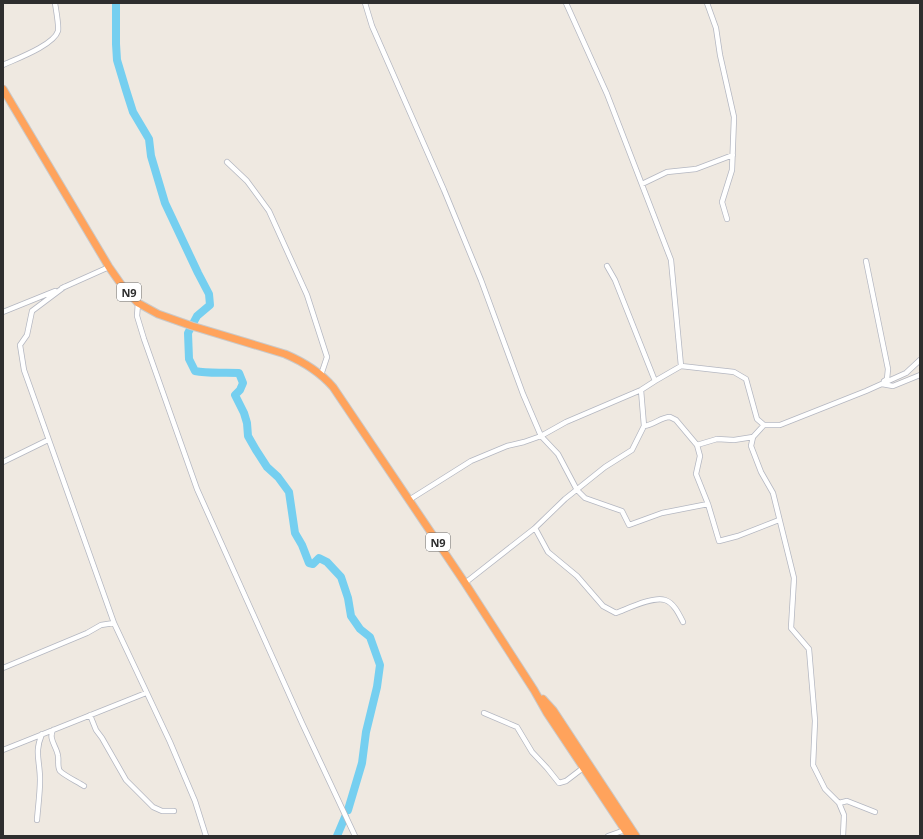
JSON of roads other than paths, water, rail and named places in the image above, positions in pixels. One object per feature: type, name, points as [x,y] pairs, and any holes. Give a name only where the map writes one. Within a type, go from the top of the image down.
[{"type":"highway","name":"N9","points":[[3,90],[110,267],[123,286],[138,303],[158,314],[286,354],[303,362],[321,375],[339,394],[465,582],[547,713],[627,833]]},
{"type":"highway","name":"N9","points":[[534,690],[553,710],[636,836]]},
{"type":"street","points":[[3,65],[31,52],[54,38],[58,30],[55,3]]},
{"type":"street","points":[[365,3],[372,26],[470,252],[523,394],[541,436],[558,454],[577,490],[585,498],[622,511],[629,525],[662,513],[708,504]]},
{"type":"street","points":[[566,3],[608,94],[671,260],[681,366]]},
{"type":"street","points":[[707,3],[716,28],[720,55],[734,117],[732,170],[722,202],[727,219]]},
{"type":"street","points":[[642,184],[667,172],[696,169],[733,155]]},
{"type":"street","points":[[227,162],[247,181],[270,211],[307,295],[328,357],[321,375]]},
{"type":"street","points":[[866,261],[888,369],[887,379],[880,385]]},
{"type":"street","points":[[607,266],[615,280],[654,381]]},
{"type":"street","points":[[3,312],[110,267]]},
{"type":"street","points":[[64,287],[32,311],[27,335],[20,345],[24,370],[114,623],[170,742],[194,801],[206,836]]},
{"type":"street","points":[[138,303],[137,316],[144,339],[197,489],[302,723],[355,836]]},
{"type":"street","points":[[409,500],[471,461],[507,446],[541,436],[566,422],[641,390],[681,366],[734,372],[746,378],[757,419],[764,425],[780,425],[906,373],[920,360]]},
{"type":"street","points":[[880,385],[894,386],[920,375]]},
{"type":"street","points":[[465,582],[535,528],[565,499],[605,467],[632,450],[644,426],[641,390]]},
{"type":"street","points":[[644,426],[649,426],[662,419],[670,417],[676,420],[697,445],[700,456],[696,474],[708,504],[719,541],[738,536],[779,520]]},
{"type":"street","points":[[764,425],[753,437],[751,446],[761,472],[773,493],[794,578],[791,628],[809,649],[814,721],[813,765],[825,789],[839,803],[844,815],[843,836]]},
{"type":"street","points":[[697,445],[717,439],[734,440],[753,437]]},
{"type":"street","points":[[3,462],[48,440]]},
{"type":"street","points":[[535,528],[548,552],[577,576],[603,606],[616,613],[654,600],[664,600],[671,604],[683,622]]},
{"type":"street","points":[[3,668],[87,633],[101,625],[114,623]]},
{"type":"street","points":[[3,750],[146,693]]},
{"type":"street","points":[[484,713],[517,727],[532,752],[559,783],[566,781],[583,768]]},
{"type":"street","points":[[90,715],[96,730],[106,744],[126,780],[153,807],[162,811],[174,811]]},
{"type":"street","points":[[53,730],[51,732],[51,740],[59,758],[58,767],[60,772],[84,786]]},
{"type":"street","points":[[37,820],[40,780],[37,752],[38,742],[42,734]]},
{"type":"street","points":[[839,803],[847,800],[875,812]]},
{"type":"street","points":[[608,836],[627,833]]},
{"type":"waterway","points":[[116,3],[117,60],[133,112],[149,139],[151,156],[165,203],[209,294],[210,305],[197,316],[188,333],[189,359],[195,371],[211,373],[239,373],[243,383],[240,390],[235,395],[244,413],[247,423],[248,436],[267,467],[278,477],[289,492],[295,533],[302,545],[309,563],[313,564],[319,558],[327,562],[341,577],[348,598],[351,616],[360,629],[370,637],[380,665],[377,687],[366,732],[362,763],[348,810]]},
{"type":"waterway","points":[[337,836],[345,817]]}]
